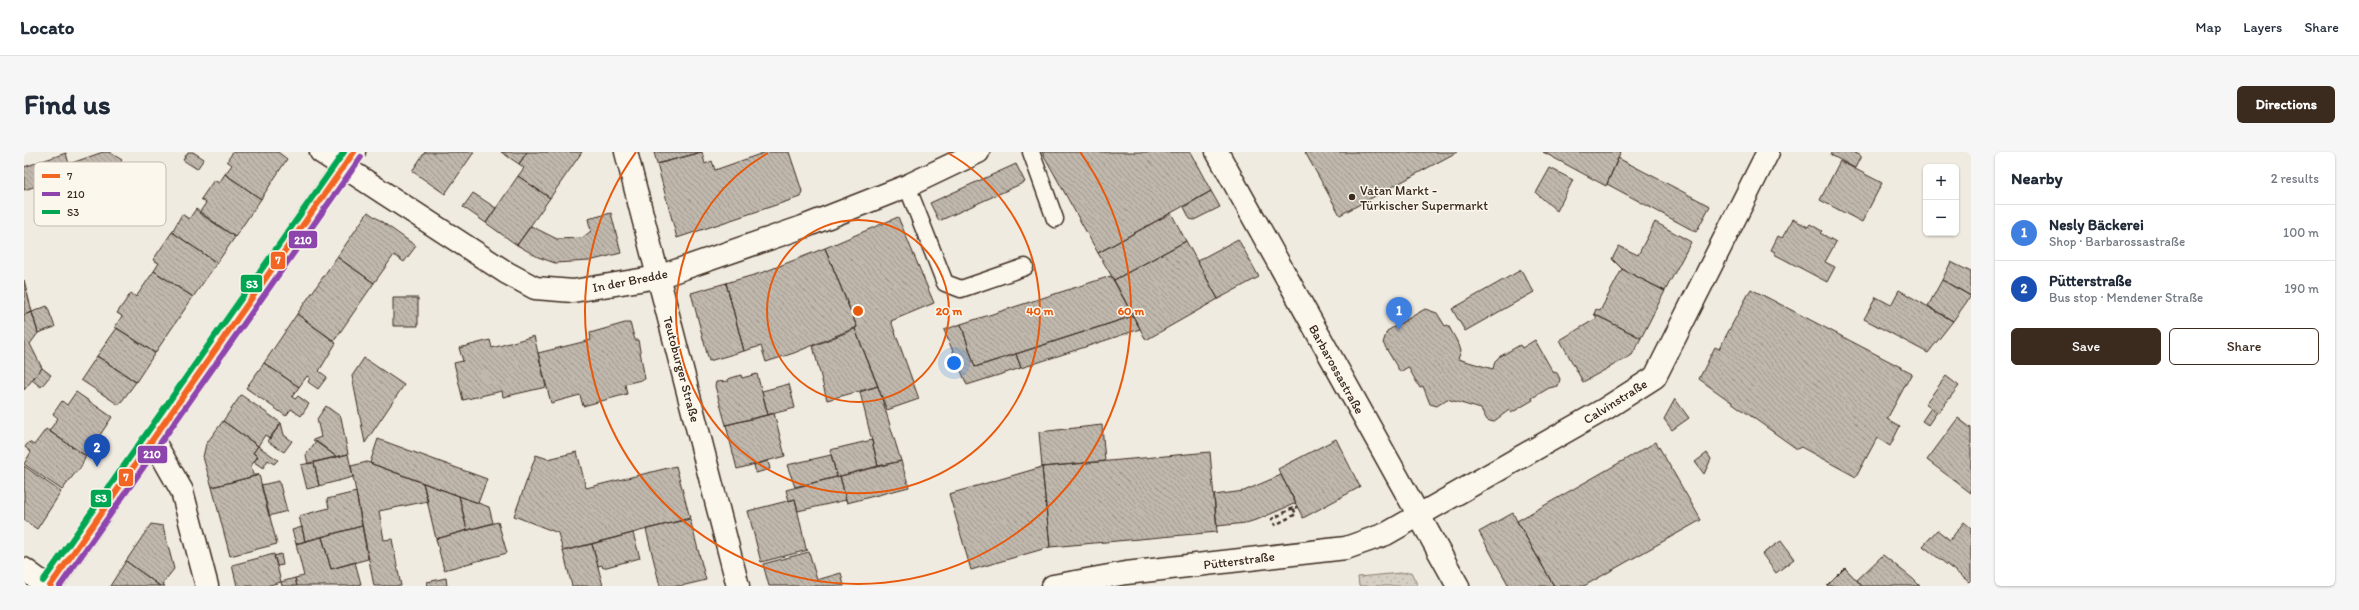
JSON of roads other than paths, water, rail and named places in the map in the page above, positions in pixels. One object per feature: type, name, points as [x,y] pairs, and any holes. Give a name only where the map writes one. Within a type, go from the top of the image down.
[{"type":"street","name":"In der Bredde","points":[[321,152],[349,160],[507,273],[535,288],[573,291],[658,277],[803,227],[907,186],[978,152]]},
{"type":"street","name":"Teutoburger Straße","points":[[626,152],[738,586]]},
{"type":"street","name":"Barbarossastraße","points":[[1217,152],[1420,514],[1458,586]]},
{"type":"street","name":"Calvinstraße","points":[[1420,514],[1605,409],[1655,376],[1768,152]]},
{"type":"street","points":[[24,569],[49,586],[349,160]]},
{"type":"street","points":[[153,440],[182,491],[207,586]]},
{"type":"street","name":"Pütterstraße","points":[[1053,586],[1126,580],[1346,548],[1386,534],[1420,514]]},
{"type":"lane","points":[[1031,152],[1055,219]]},
{"type":"lane","points":[[907,186],[945,283],[961,289],[1025,267]]},
{"type":"place","name":"Vatan Markt - Türkischer Supermarkt","points":[[1352,197]]},
{"type":"place","name":"Nesly Bäckerei","points":[[1399,330]]},
{"type":"place","name":"Pütterstraße","points":[[97,467]]}]
